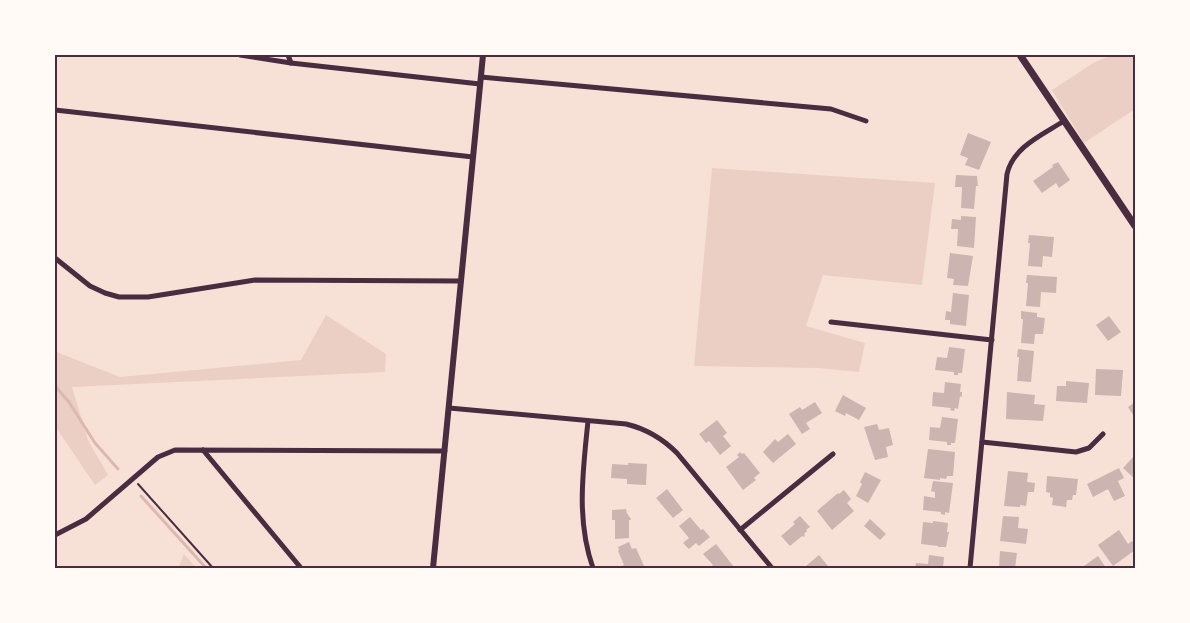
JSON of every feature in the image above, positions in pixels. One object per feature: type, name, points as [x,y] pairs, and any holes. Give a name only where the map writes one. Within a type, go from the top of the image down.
[{"type":"main road","points":[[1020,55],[1135,226]]},
{"type":"street","points":[[240,55],[290,63],[831,109],[866,121]]},
{"type":"street","points":[[288,55],[290,63]]},
{"type":"street","points":[[433,568],[483,55]]},
{"type":"street","points":[[55,110],[473,157]]},
{"type":"street","points":[[970,568],[1009,166],[1013,157],[1020,150],[1064,121]]},
{"type":"street","points":[[55,258],[90,286],[105,293],[126,298],[148,297],[255,280],[461,282]]},
{"type":"street","points":[[831,322],[992,340]]},
{"type":"street","points":[[449,408],[626,424],[639,427],[661,438],[676,453],[772,568]]},
{"type":"street","points":[[588,421],[582,490],[582,515],[585,538],[593,568]]},
{"type":"street","points":[[982,442],[1076,452],[1088,448],[1104,434]]},
{"type":"street","points":[[55,535],[86,519],[166,452],[175,450],[445,451]]},
{"type":"street","points":[[203,450],[301,568]]},
{"type":"street","points":[[740,530],[833,454]]},
{"type":"path","points":[[134,479],[213,568]]},
{"type":"shaded area","points":[[1112,55],[1135,55],[1135,109],[1084,143],[1052,90],[1095,62]]},
{"type":"shaded area","points":[[712,168],[935,183],[922,285],[823,275],[806,326],[865,343],[859,372],[818,368],[694,366]]},
{"type":"shaded area","points":[[326,315],[386,354],[385,372],[72,387],[88,440],[108,475],[95,485],[55,426],[55,350],[120,377],[301,360]]},
{"type":"shaded area","points":[[184,554],[196,568],[178,568]]},
{"type":"building","points":[[968,133],[991,142],[979,170],[965,165],[968,158],[960,155]]},
{"type":"building","points":[[1058,162],[1070,180],[1059,188],[1056,183],[1042,193],[1033,181]]},
{"type":"building","points":[[956,175],[977,176],[978,186],[976,186],[974,209],[961,208],[962,187],[955,187]]},
{"type":"building","points":[[961,216],[976,217],[974,248],[957,246],[958,229],[951,229],[952,219],[961,220]]},
{"type":"building","points":[[1029,235],[1054,237],[1052,257],[1043,256],[1042,267],[1028,266]]},
{"type":"building","points":[[950,253],[973,256],[968,286],[953,285],[954,279],[947,278]]},
{"type":"building","points":[[1027,275],[1057,277],[1056,293],[1041,292],[1040,307],[1026,306]]},
{"type":"building","points":[[953,293],[969,295],[966,326],[950,324],[950,320],[945,320],[946,311],[951,312]]},
{"type":"building","points":[[1021,311],[1037,313],[1037,317],[1045,318],[1043,334],[1035,334],[1034,344],[1021,343],[1023,319],[1021,319]]},
{"type":"building","points":[[1109,316],[1121,332],[1108,341],[1096,325]]},
{"type":"building","points":[[949,347],[965,349],[962,373],[958,373],[958,375],[954,375],[954,372],[935,370],[937,357],[947,358]]},
{"type":"building","points":[[1018,349],[1034,351],[1031,382],[1017,381]]},
{"type":"building","points":[[1096,369],[1123,370],[1121,396],[1095,395]]},
{"type":"building","points":[[1066,381],[1089,383],[1087,403],[1056,401],[1057,386],[1066,386]]},
{"type":"building","points":[[945,382],[961,384],[960,392],[962,392],[962,397],[960,396],[958,409],[955,408],[954,411],[950,410],[951,408],[932,406],[933,392],[944,393]]},
{"type":"building","points":[[1007,392],[1035,395],[1034,404],[1045,405],[1043,421],[1006,419]]},
{"type":"building","points":[[843,395],[866,408],[859,420],[846,413],[845,416],[835,411]]},
{"type":"building","points":[[815,402],[822,413],[806,423],[810,429],[802,434],[789,414],[800,407],[802,410]]},
{"type":"building","points":[[1135,402],[1135,418],[1128,407]]},
{"type":"building","points":[[942,417],[958,419],[955,443],[951,443],[951,445],[947,445],[947,442],[929,440],[930,427],[940,428]]},
{"type":"building","points":[[717,420],[727,433],[723,436],[731,446],[720,455],[709,441],[706,443],[699,434]]},
{"type":"building","points":[[877,424],[879,430],[889,428],[893,445],[886,447],[888,457],[875,460],[864,427]]},
{"type":"building","points":[[788,434],[796,444],[773,463],[763,452],[775,439],[778,442]]},
{"type":"building","points":[[928,449],[955,452],[953,476],[947,476],[946,479],[940,478],[940,480],[924,478]]},
{"type":"building","points":[[740,452],[744,453],[760,473],[754,478],[756,480],[743,490],[726,467],[739,457],[737,455]]},
{"type":"building","points":[[1135,455],[1135,479],[1123,468]]},
{"type":"building","points":[[628,463],[647,464],[646,485],[627,484],[627,479],[611,478],[612,464],[628,465]]},
{"type":"building","points":[[1119,468],[1124,478],[1118,481],[1125,496],[1114,501],[1108,489],[1093,497],[1087,484]]},
{"type":"building","points":[[1008,471],[1028,473],[1027,482],[1035,483],[1034,492],[1028,492],[1026,506],[1004,506]]},
{"type":"building","points":[[865,472],[881,480],[868,503],[856,496]]},
{"type":"building","points":[[1047,476],[1078,479],[1076,495],[1073,495],[1072,500],[1067,500],[1066,507],[1052,505],[1053,498],[1050,497],[1050,493],[1046,492]]},
{"type":"building","points":[[933,481],[953,483],[949,513],[945,512],[945,515],[941,514],[941,512],[923,510],[924,496],[935,498],[935,492],[931,491]]},
{"type":"building","points":[[667,489],[683,510],[673,518],[656,498]]},
{"type":"building","points":[[844,490],[851,499],[847,503],[854,511],[832,530],[817,511]]},
{"type":"building","points":[[626,509],[631,520],[629,520],[629,538],[615,539],[615,520],[612,520],[612,510]]},
{"type":"building","points":[[800,516],[810,527],[806,530],[804,537],[802,536],[790,546],[781,536],[795,524],[793,522]]},
{"type":"building","points":[[1003,516],[1019,517],[1018,528],[1028,529],[1026,544],[1000,541]]},
{"type":"building","points":[[690,517],[710,537],[699,546],[696,543],[689,549],[683,543],[689,538],[679,526]]},
{"type":"building","points":[[870,519],[886,534],[880,540],[864,526]]},
{"type":"building","points":[[933,521],[948,523],[947,532],[949,532],[946,547],[921,544],[923,522],[933,523]]},
{"type":"building","points":[[1119,530],[1128,544],[1132,541],[1135,545],[1135,550],[1113,566],[1098,545]]},
{"type":"building","points":[[629,542],[632,549],[636,548],[644,566],[640,568],[623,568],[622,566],[624,565],[618,547]]},
{"type":"building","points":[[716,544],[733,568],[709,568],[713,565],[703,554]]},
{"type":"building","points":[[1000,551],[1017,553],[1015,568],[999,568]]},
{"type":"building","points":[[819,555],[828,566],[825,568],[807,568],[806,566]]},
{"type":"building","points":[[929,555],[944,557],[943,568],[915,568],[916,563],[928,564]]},
{"type":"building","points":[[1098,556],[1106,568],[1081,568]]},
{"type":"waterway","points":[[55,386],[69,402],[95,443],[118,469]]},
{"type":"waterway","points":[[141,496],[206,568]]}]
